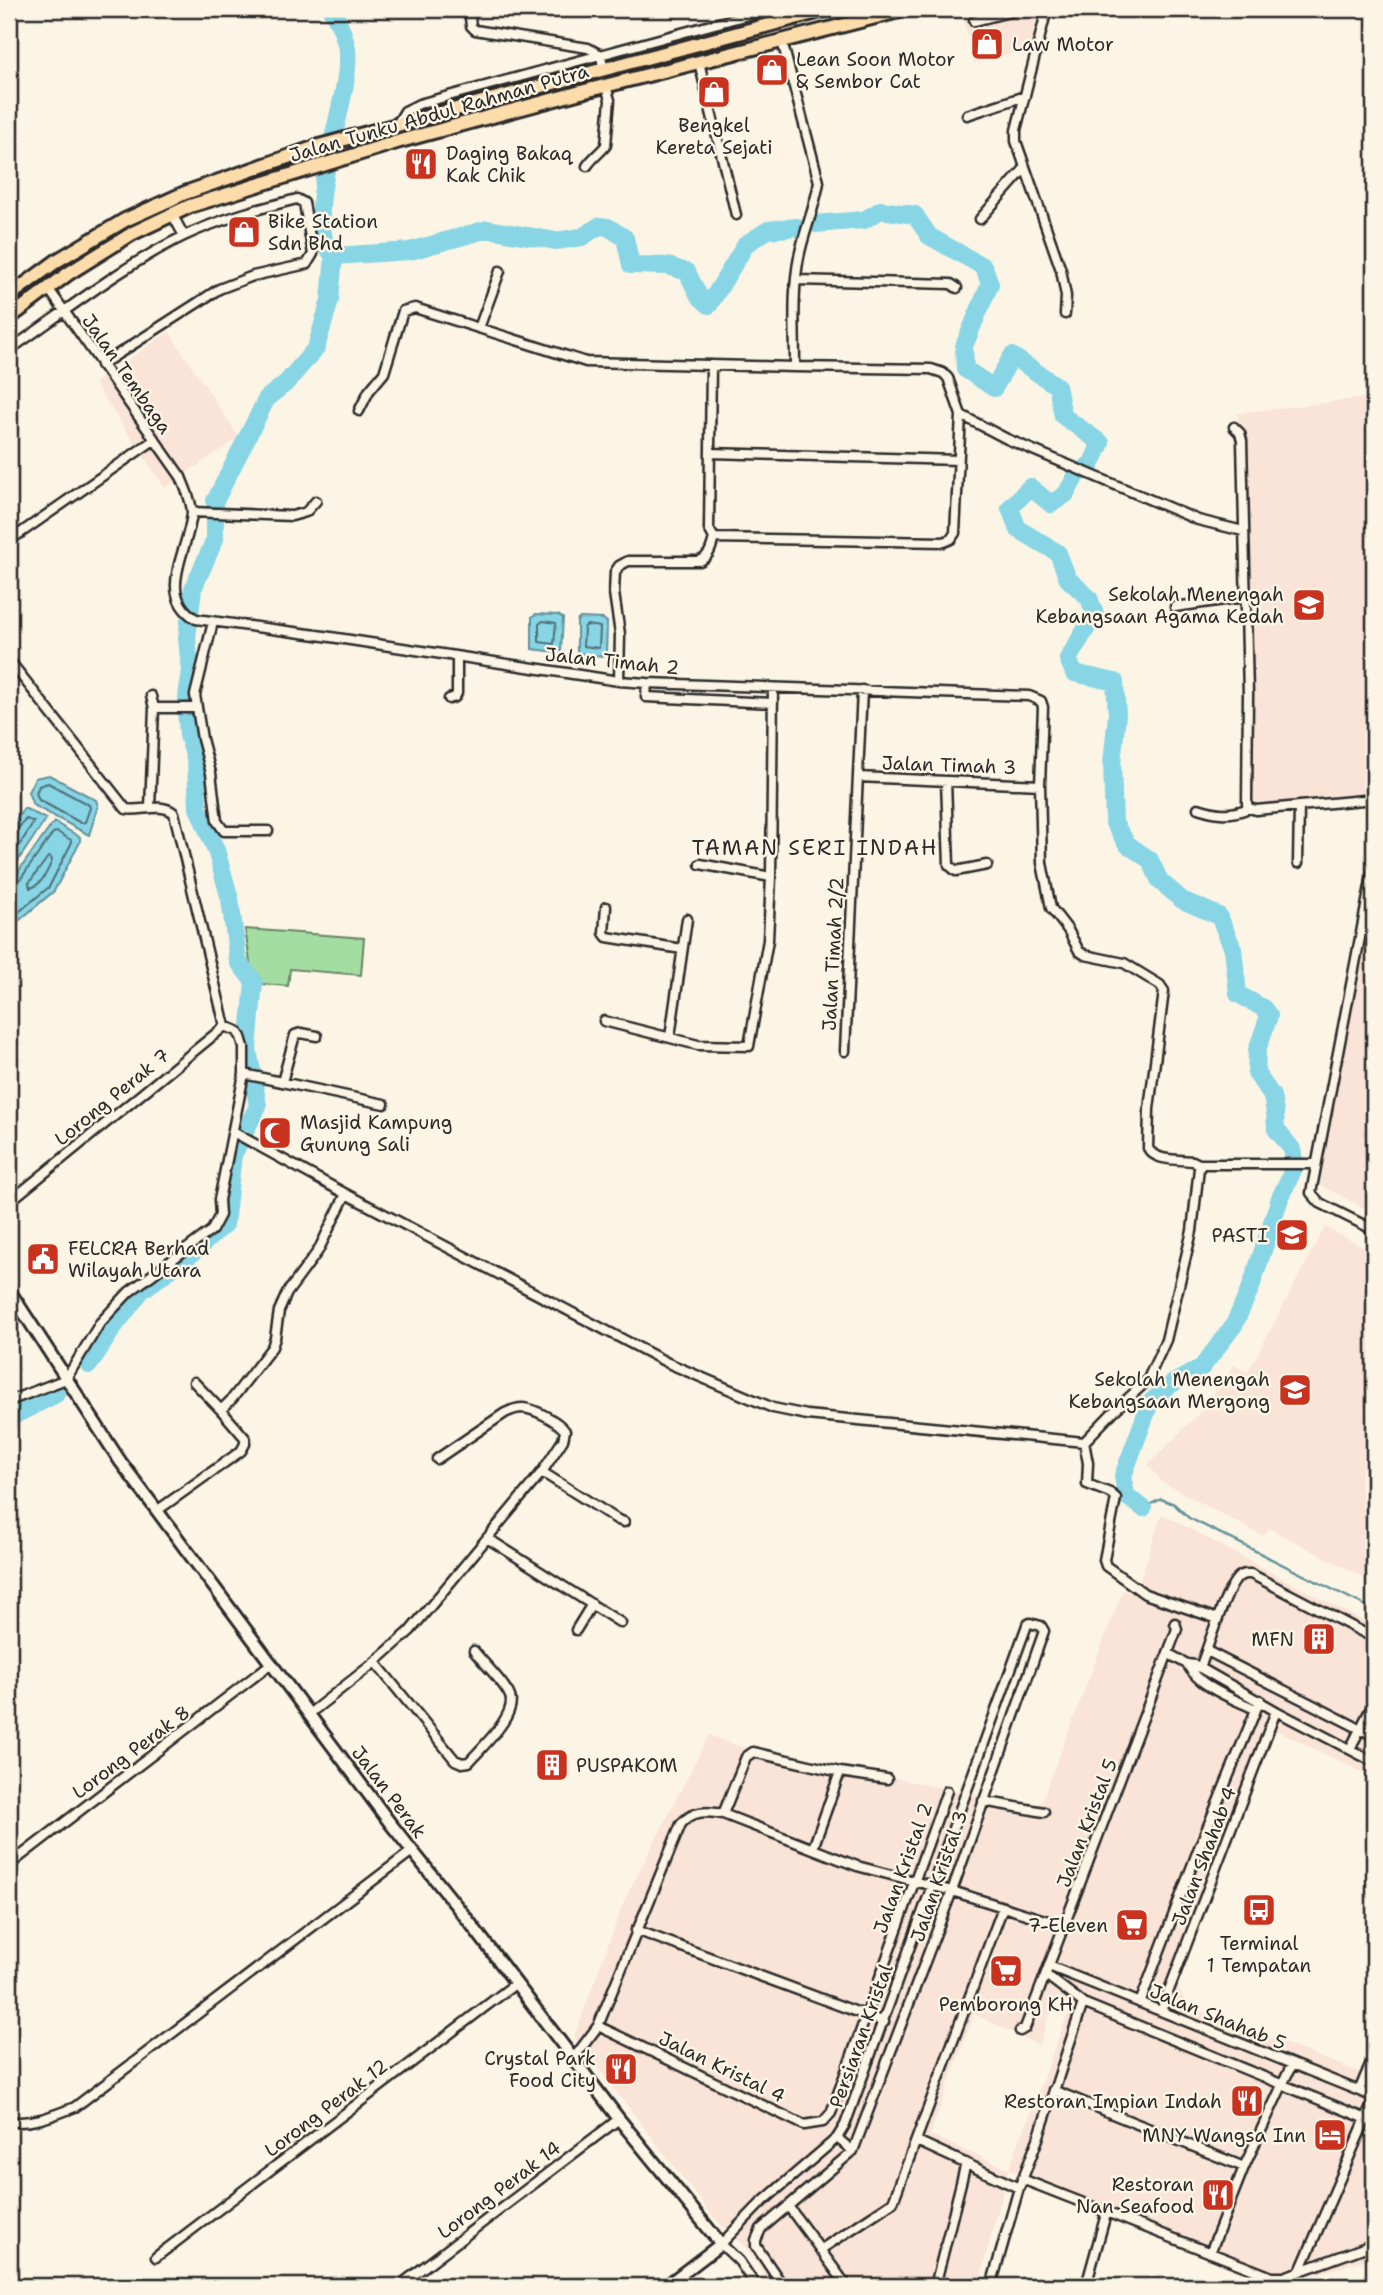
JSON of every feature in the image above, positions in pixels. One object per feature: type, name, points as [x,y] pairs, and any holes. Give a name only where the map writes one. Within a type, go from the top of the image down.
[{"type":"main road","name":"Jalan Tunku Abdul Rahman Putra","points":[[9,296],[58,260],[125,220],[174,197],[319,146],[602,61],[828,9]]},
{"type":"main road","name":"Jalan Tunku Abdul Rahman Putra","points":[[9,318],[69,272],[133,233],[190,206],[413,138],[907,9]]},
{"type":"street","points":[[469,9],[471,26],[479,32],[588,48],[602,61],[771,9]]},
{"type":"street","points":[[974,21],[1021,9]]},
{"type":"street","points":[[1047,9],[1016,130],[1016,141],[1061,271],[1066,296],[1065,314]]},
{"type":"street","points":[[782,41],[819,182],[816,202],[799,258],[796,280],[795,367]]},
{"type":"street","points":[[699,62],[736,215]]},
{"type":"street","points":[[587,166],[593,156],[605,149],[606,145],[610,100],[606,86]]},
{"type":"street","points":[[967,115],[1025,96]]},
{"type":"street","points":[[980,219],[1025,168]]},
{"type":"street","points":[[9,350],[133,265],[184,236],[231,217],[296,200],[304,203],[313,254],[307,264],[253,275],[219,289],[100,365]]},
{"type":"street","points":[[172,214],[184,236]]},
{"type":"street","points":[[479,328],[500,271]]},
{"type":"street","points":[[796,280],[951,284],[957,288]]},
{"type":"street","name":"Jalan Tembaga","points":[[48,288],[181,477],[192,512]]},
{"type":"street","points":[[359,411],[369,391],[384,373],[403,311],[415,308],[586,362],[937,370],[948,378],[961,415],[955,533],[951,539],[944,542],[713,538]]},
{"type":"street","points":[[619,681],[620,634],[614,593],[615,572],[619,566],[628,561],[700,561],[709,554],[713,538],[709,529],[712,365]]},
{"type":"street","points":[[961,415],[1007,439],[1198,520],[1243,531]]},
{"type":"street","points":[[1234,427],[1240,433],[1242,441],[1248,694],[1246,797],[1249,808]]},
{"type":"street","points":[[9,541],[154,440]]},
{"type":"street","points":[[709,453],[958,460]]},
{"type":"street","points":[[192,512],[292,516],[306,512],[316,502]]},
{"type":"street","name":"Jalan Timah 2","points":[[192,512],[176,582],[178,601],[185,612],[196,619],[619,681],[1029,696],[1041,701],[1043,707],[1040,785]]},
{"type":"street","points":[[1175,607],[1245,597]]},
{"type":"street","points":[[213,622],[191,708],[211,773],[217,821],[224,831],[268,831]]},
{"type":"street","points":[[449,699],[457,693],[457,657]]},
{"type":"street","points":[[9,660],[126,809],[169,809],[177,818],[225,1026],[237,1031],[241,1037],[246,1075],[239,1135],[219,1200],[220,1215],[212,1230],[118,1302],[90,1338],[66,1379],[9,1401]]},
{"type":"street","points":[[647,683],[646,697],[773,703]]},
{"type":"street","points":[[604,1021],[698,1045],[749,1046],[768,940],[773,688]]},
{"type":"street","name":"Jalan Timah 2/2","points":[[845,1051],[862,691]]},
{"type":"street","points":[[150,808],[154,708],[151,696]]},
{"type":"street","points":[[154,708],[191,708]]},
{"type":"street","name":"Jalan Timah 3","points":[[858,777],[1040,785]]},
{"type":"street","points":[[946,781],[949,865],[956,871],[986,865]]},
{"type":"street","points":[[1040,785],[1042,863],[1051,908],[1068,930],[1079,951],[1085,955],[1124,963],[1160,985],[1164,991],[1149,1109],[1150,1153],[1156,1157],[1199,1164],[1315,1164]]},
{"type":"street","points":[[1198,808],[1218,814],[1236,814],[1249,808],[1256,810],[1374,799]]},
{"type":"street","points":[[1298,863],[1299,806]]},
{"type":"street","points":[[701,864],[771,877]]},
{"type":"street","points":[[1374,865],[1311,1193],[1314,1198],[1374,1230]]},
{"type":"street","points":[[606,907],[604,933],[607,937],[682,949]]},
{"type":"street","points":[[670,1037],[687,919]]},
{"type":"street","name":"Lorong Perak 7","points":[[9,1202],[225,1026]]},
{"type":"street","points":[[282,1082],[295,1035],[301,1033],[317,1036]]},
{"type":"street","points":[[246,1075],[384,1104]]},
{"type":"street","points":[[239,1135],[346,1195],[668,1363],[772,1408],[807,1415],[1084,1442]]},
{"type":"street","points":[[1084,1442],[1147,1381],[1166,1340],[1192,1231],[1199,1164]]},
{"type":"street","points":[[221,1410],[272,1347],[279,1311],[287,1293],[318,1251],[346,1195]]},
{"type":"street","name":"Jalan Perak","points":[[9,1290],[120,1461],[411,1851],[619,2119],[721,2244]]},
{"type":"street","points":[[158,1510],[241,1451],[245,1444],[245,1438],[194,1382]]},
{"type":"street","points":[[309,1714],[410,1631],[542,1472],[563,1440],[565,1431],[558,1423],[520,1408],[505,1413],[437,1459]]},
{"type":"street","points":[[1084,1442],[1088,1463],[1087,1485],[1110,1493],[1115,1498],[1104,1560],[1106,1566],[1145,1594],[1218,1619]]},
{"type":"street","points":[[542,1472],[624,1522]]},
{"type":"street","points":[[487,1538],[621,1623]]},
{"type":"street","points":[[1200,1668],[1218,1619],[1239,1576],[1251,1574],[1374,1638]]},
{"type":"street","points":[[576,1630],[592,1604]]},
{"type":"street","name":"Jalan Kristal 3","points":[[851,2153],[952,1891],[1044,1632],[1043,1627],[1032,1623],[1027,1625],[965,1796]]},
{"type":"street","name":"Jalan Kristal 5","points":[[1020,2031],[1025,2028],[1048,1970],[1169,1654],[1177,1629],[1175,1623]]},
{"type":"street","points":[[375,1662],[455,1760],[464,1763],[469,1762],[507,1717],[511,1707],[510,1695],[474,1651]]},
{"type":"street","points":[[1207,1651],[1374,1736]]},
{"type":"street","points":[[1169,1654],[1374,1762]]},
{"type":"street","name":"Lorong Perak 8","points":[[9,1865],[272,1663]]},
{"type":"street","points":[[1187,1664],[1192,1673],[1205,1684],[1255,1709]]},
{"type":"street","points":[[1140,2003],[1260,1700]]},
{"type":"street","points":[[1350,1749],[1374,1702]]},
{"type":"street","name":"Jalan Shahab 4","points":[[1161,2011],[1276,1711]]},
{"type":"street","points":[[723,1814],[750,1753],[753,1752],[839,1772],[887,1779]]},
{"type":"street","points":[[813,1848],[839,1772]]},
{"type":"street","name":"Jalan Kristal 2","points":[[831,2113],[947,1791]]},
{"type":"street","name":"Persiaran Kristal","points":[[721,2244],[760,2204],[837,2138],[845,2125],[965,1796]]},
{"type":"street","points":[[982,1801],[1044,1812]]},
{"type":"street","points":[[573,2059],[598,2026],[681,1824],[687,1817],[702,1812],[723,1814],[857,1866],[952,1891],[1064,1926]]},
{"type":"street","points":[[9,2121],[19,2123],[36,2120],[75,2107],[411,1851]]},
{"type":"street","points":[[820,2250],[893,2202],[1003,1907]]},
{"type":"street","points":[[636,1930],[884,2022]]},
{"type":"street","points":[[1048,1970],[1083,2003],[1173,2042],[1370,2120]]},
{"type":"street","name":"Jalan Shahab 5","points":[[1048,1970],[1161,2011],[1374,2098]]},
{"type":"street","name":"Lorong Perak 12","points":[[156,2257],[515,1984]]},
{"type":"street","points":[[991,2286],[1021,2184],[1083,2003]]},
{"type":"street","name":"Jalan Kristal 4","points":[[598,2026],[804,2125],[823,2122],[831,2113]]},
{"type":"street","points":[[1359,2091],[1374,2058]]},
{"type":"street","points":[[1210,2253],[1244,2167],[1292,2064]]},
{"type":"street","points":[[1054,2091],[1244,2167]]},
{"type":"street","points":[[1300,2271],[1370,2120],[1374,2098]]},
{"type":"street","name":"Lorong Perak 14","points":[[399,2286],[619,2119]]},
{"type":"street","points":[[783,2286],[756,2246],[756,2239],[761,2230],[851,2153],[837,2138]]},
{"type":"street","points":[[917,2141],[966,2163],[1272,2277],[1284,2277],[1374,2244]]},
{"type":"street","points":[[935,2286],[966,2163]]},
{"type":"street","points":[[788,2206],[847,2286]]},
{"type":"street","points":[[1086,2286],[1106,2214]]},
{"type":"street","points":[[666,2286],[721,2244],[739,2261],[756,2286]]},
{"type":"shaded area","points":[[1015,9],[1043,9],[1034,48],[974,63],[964,22]]},
{"type":"shaded area","points":[[169,332],[239,437],[165,488],[94,383]]},
{"type":"shaded area","name":"Sekolah Menengah Kebangsaan Agama Kedah","points":[[1374,397],[1374,796],[1249,807],[1238,413]]},
{"type":"shaded area","points":[[1374,882],[1374,1213],[1309,1179]]},
{"type":"shaded area","name":"Sekolah Menengah Kebangsaan Mergong","points":[[1325,1227],[1374,1253],[1374,1583],[1269,1528],[1263,1536],[1162,1482],[1148,1465],[1204,1408],[1234,1365],[1248,1372]]},
{"type":"shaded area","points":[[1162,1514],[1374,1627],[1374,1778],[1276,1730],[1177,1983],[1186,2005],[1366,2075],[1374,2055],[1374,2257],[1291,2282],[1009,2169],[978,2286],[773,2286],[746,2248],[714,2218],[574,2037],[625,1899],[709,1735],[738,1746],[1039,1808],[1123,1590],[1135,1594]],"holes":[[[1055,2000],[1071,2005],[1009,2169],[930,2135],[974,2014],[1039,2045]]]},
{"type":"green space","points":[[245,929],[364,938],[361,975],[290,969],[288,986],[261,984],[259,975],[251,969]]},
{"type":"water","points":[[536,614],[558,615],[563,618],[561,651],[532,649],[532,617]]},
{"type":"water","points":[[580,618],[603,619],[607,622],[606,655],[577,653],[577,621]]},
{"type":"water","points":[[49,775],[96,800],[98,806],[89,835],[33,805],[28,792],[35,778]]},
{"type":"water","points":[[24,808],[46,819],[9,874],[9,830]]},
{"type":"water","points":[[54,822],[80,837],[80,842],[54,891],[9,929],[9,884]]},
{"type":"waterway","points":[[331,9],[341,28],[347,49],[347,72],[328,158],[321,214],[324,238],[334,256]]},
{"type":"waterway","points":[[815,224],[864,220],[881,210],[915,215],[929,236],[984,267],[990,284],[964,346],[965,369],[994,388],[1012,356],[1057,386],[1063,416],[1101,443],[1092,463],[1076,476],[1066,494],[1051,504],[1030,487],[1010,508],[1018,529],[1058,553],[1068,579],[1089,598],[1095,614],[1068,659],[1074,673],[1115,682],[1117,714],[1112,764],[1114,823],[1127,844],[1150,860],[1160,881],[1182,900],[1219,916],[1233,949],[1238,994],[1263,1008],[1269,1016],[1257,1050],[1256,1073],[1272,1096],[1276,1129],[1292,1149],[1295,1166],[1280,1198],[1251,1287],[1234,1325],[1202,1367],[1170,1385],[1150,1403],[1123,1476],[1126,1496],[1143,1508]]},
{"type":"waterway","points":[[334,256],[410,251],[488,229],[556,241],[582,237],[599,226],[608,227],[625,238],[631,265],[668,266],[687,272],[699,296],[709,305],[746,244],[768,230],[797,227]]},
{"type":"waterway","points":[[89,1365],[142,1290],[189,1256],[225,1224],[233,1155],[258,1106],[248,1049],[254,982],[238,961],[230,899],[216,850],[198,808],[196,762],[188,735],[186,710],[190,669],[187,638],[193,589],[215,539],[215,501],[267,398],[286,383],[316,348],[330,300],[334,256]]},
{"type":"waterway","points":[[9,1418],[56,1394]]},
{"type":"waterway","points":[[1143,1508],[1161,1499],[1174,1504],[1189,1518],[1374,1610]]},
{"type":"place","name":"Law Motor","points":[[987,44]]},
{"type":"place","name":"Lean Soon Motor & Sembor Cat","points":[[772,70]]},
{"type":"place","name":"Bengkel Kereta Sejati","points":[[714,92]]},
{"type":"place","name":"Daging Bakaq Kak Chik","points":[[421,164]]},
{"type":"place","name":"Bike Station Sdn Bhd","points":[[244,232]]},
{"type":"place","name":"Sekolah Menengah Kebangsaan Agama Kedah","points":[[1309,605]]},
{"type":"place","name":"Masjid Kampung Gunung Sali","points":[[275,1133]]},
{"type":"place","name":"PASTI","points":[[1292,1235]]},
{"type":"place","name":"FELCRA Berhad Wilayah Utara","points":[[43,1259]]},
{"type":"place","name":"Sekolah Menengah Kebangsaan Mergong","points":[[1295,1390]]},
{"type":"place","name":"MFN","points":[[1319,1639]]},
{"type":"place","name":"PUSPAKOM","points":[[552,1765]]},
{"type":"place","name":"Terminal 1 Tempatan","points":[[1259,1910]]},
{"type":"place","name":"7-Eleven","points":[[1132,1925]]},
{"type":"place","name":"Pemborong KH","points":[[1006,1971]]},
{"type":"place","name":"Crystal Park Food City","points":[[621,2069]]},
{"type":"place","name":"Restoran Impian Indah","points":[[1247,2101]]},
{"type":"place","name":"MNY Wangsa Inn","points":[[1330,2135]]},
{"type":"place","name":"Restoran Nan Seafood","points":[[1218,2195]]},
{"type":"district","name":"TAMAN SERI INDAH","points":[[815,848]]}]
